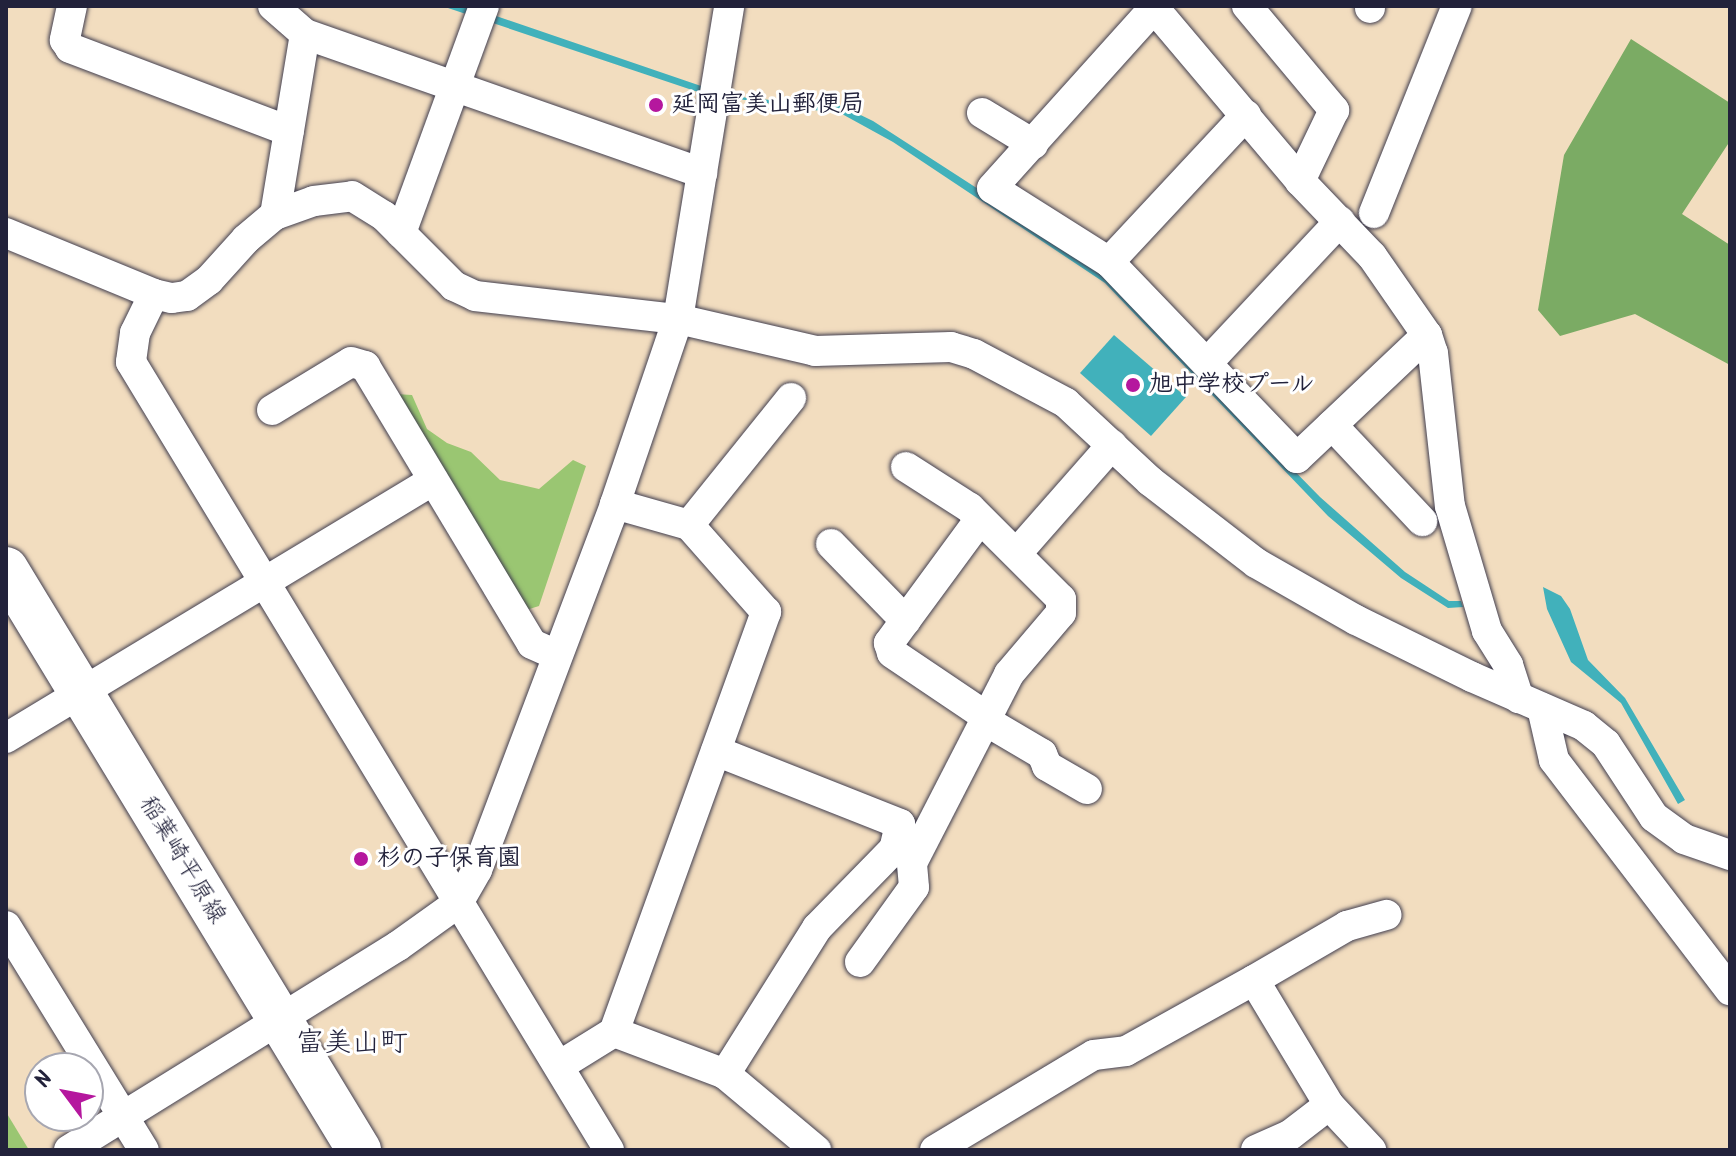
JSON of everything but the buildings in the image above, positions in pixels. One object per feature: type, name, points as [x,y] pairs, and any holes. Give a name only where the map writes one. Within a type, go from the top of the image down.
[{"type":"main road","name":"稲葉崎平原線","points":[[6,569],[359,1150]]},
{"type":"street","points":[[72,6],[65,40],[70,48],[289,131]]},
{"type":"street","points":[[273,6],[305,34],[454,89],[702,173]]},
{"type":"street","points":[[69,1150],[398,946],[458,903],[477,870],[615,504],[678,319],[729,6]]},
{"type":"street","points":[[1247,6],[1334,110],[1300,181]]},
{"type":"street","points":[[1374,213],[1457,6]]},
{"type":"street","points":[[1427,335],[1297,458],[1109,262],[992,188],[1154,7],[1300,181],[1372,256],[1427,335],[1433,353],[1450,506],[1487,631],[1530,703],[1554,760],[1730,990]]},
{"type":"street","points":[[401,233],[480,17]]},
{"type":"street","points":[[275,215],[305,34]]},
{"type":"street","points":[[982,113],[1033,144]]},
{"type":"street","points":[[1109,262],[1246,115]]},
{"type":"street","points":[[6,233],[154,294],[187,296],[209,280],[246,239],[275,215],[314,201],[352,196],[384,216],[421,256],[465,294],[678,319],[815,351],[951,347],[974,354],[1066,403],[1150,481],[1256,563],[1356,620],[1584,726],[1606,744],[1654,817],[1684,839],[1730,855]]},
{"type":"street","points":[[1208,362],[1340,221]]},
{"type":"street","points":[[154,294],[135,333],[131,362],[609,1150]]},
{"type":"street","points":[[272,410],[351,362],[365,366],[532,644],[557,655]]},
{"type":"street","points":[[689,525],[791,398]]},
{"type":"street","points":[[1332,425],[1422,521]]},
{"type":"street","points":[[1017,553],[1112,445]]},
{"type":"street","points":[[860,962],[914,887],[912,863],[1009,674],[1061,613],[1061,599],[970,508],[906,467]]},
{"type":"street","points":[[6,738],[433,480]]},
{"type":"street","points":[[559,1066],[614,1032],[766,612],[689,525],[615,504]]},
{"type":"street","points":[[980,519],[889,643],[892,653],[1042,754],[1047,766],[1087,789]]},
{"type":"street","points":[[831,544],[906,621]]},
{"type":"street","points":[[716,751],[900,824],[894,849],[817,928],[725,1074]]},
{"type":"street","points":[[935,1150],[1094,1055],[1126,1051],[1347,926],[1386,915]]},
{"type":"street","points":[[6,926],[144,1150]]},
{"type":"street","points":[[1254,980],[1329,1105],[1371,1150]]},
{"type":"street","points":[[614,1032],[725,1074],[816,1150]]},
{"type":"street","points":[[1256,1150],[1290,1135],[1329,1105]]},
{"type":"green space","points":[[1631,39],[1730,103],[1730,141],[1682,214],[1730,245],[1730,365],[1635,314],[1560,336],[1538,310],[1564,155]]},
{"type":"green space","points":[[395,394],[412,395],[427,429],[447,443],[471,452],[500,480],[539,489],[573,460],[586,466],[539,606],[523,611]]},
{"type":"green space","points":[[6,1112],[29,1150],[6,1150]]},
{"type":"water","points":[[442,6],[467,6],[704,87],[747,98],[842,106],[873,121],[1088,260],[1320,497],[1405,572],[1449,601],[1461,601],[1463,607],[1448,608],[1401,578],[1328,516],[1105,283],[893,142],[842,114],[704,94]]},
{"type":"water","name":"旭中学校プール","points":[[1114,335],[1186,397],[1151,436],[1080,373]]},
{"type":"water","points":[[1543,587],[1561,596],[1570,609],[1588,660],[1625,698],[1685,800],[1678,804],[1621,703],[1571,662],[1547,609]]},
{"type":"place","name":"延岡富美山郵便局","points":[[656,105]]},
{"type":"place","name":"旭中学校プール","points":[[1133,385]]},
{"type":"place","name":"杉の子保育園","points":[[361,859]]},
{"type":"district","name":"富美山町","points":[[352,1044]]}]
